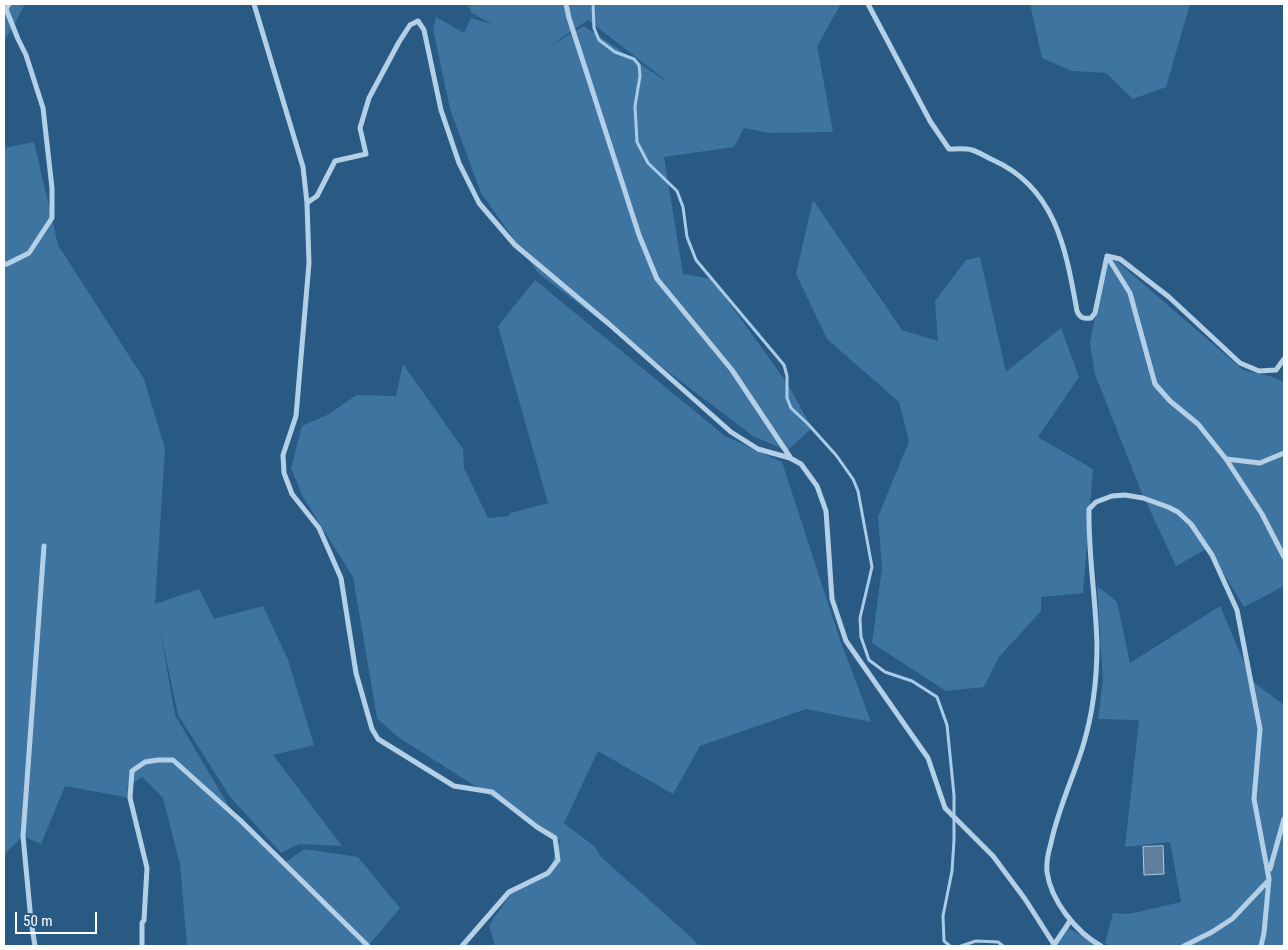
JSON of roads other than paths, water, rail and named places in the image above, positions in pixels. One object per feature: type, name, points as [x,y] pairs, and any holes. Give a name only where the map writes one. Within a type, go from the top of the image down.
[{"type":"street","points":[[4,264],[29,254],[52,218],[52,188],[43,108],[26,55],[6,9],[9,4]]},
{"type":"street","points":[[254,4],[303,167],[307,203],[308,282],[296,416],[283,455],[284,473],[292,494],[319,528],[341,578],[356,673],[372,729],[378,739],[454,786],[492,792],[537,827],[555,838],[558,860],[548,873],[509,892],[462,946]]},
{"type":"street","points":[[566,4],[618,174],[639,235],[657,279],[732,370],[790,458]]},
{"type":"street","points":[[868,4],[930,122],[949,149],[972,150],[1004,164],[1020,175],[1045,202],[1068,260],[1077,311],[1079,316],[1084,319],[1091,318],[1095,313],[1107,256]]},
{"type":"street","points":[[307,203],[317,196],[335,160],[366,154],[360,128],[369,98],[399,42],[410,25],[418,21],[424,30],[441,110],[459,164],[479,203],[515,245],[609,324],[731,432],[758,449],[790,458],[801,464],[817,486],[826,511],[832,599],[846,641],[928,758],[945,808],[993,856],[1025,899],[1054,946],[1070,921]]},
{"type":"street","points":[[1107,256],[1120,259],[1169,297],[1240,363],[1259,371],[1276,370],[1284,359]]},
{"type":"street","points":[[1107,256],[1130,293],[1155,384],[1170,401],[1198,424],[1226,459],[1262,514],[1284,557]]},
{"type":"street","points":[[1226,459],[1260,463],[1284,453]]},
{"type":"street","points":[[1101,946],[1092,941],[1070,921],[1053,892],[1047,874],[1046,862],[1055,822],[1083,745],[1095,693],[1097,644],[1089,547],[1090,509],[1096,502],[1112,496],[1125,495],[1142,498],[1168,507],[1178,512],[1191,524],[1212,555],[1237,610],[1260,729],[1254,800],[1269,872],[1264,933],[1261,946]]},
{"type":"street","points":[[35,946],[23,836],[44,546]]},
{"type":"street","points":[[142,946],[147,868],[130,798],[132,771],[145,762],[173,760],[241,821],[368,946]]},
{"type":"street","points":[[1269,872],[1284,819]]},
{"type":"street","points":[[1184,946],[1212,932],[1232,919],[1269,879]]},
{"type":"waterway","points":[[593,4],[594,28],[599,40],[615,52],[634,59],[639,65],[640,76],[635,106],[637,142],[648,163],[677,191],[683,207],[687,237],[696,260],[784,365],[787,376],[787,398],[791,408],[836,455],[853,479],[858,491],[872,567],[860,618],[861,637],[869,660],[885,672],[912,681],[937,697],[947,725],[954,795],[952,871],[943,916],[944,941],[950,946]]},
{"type":"waterway","points":[[961,946],[976,941],[998,942],[1003,946]]}]
